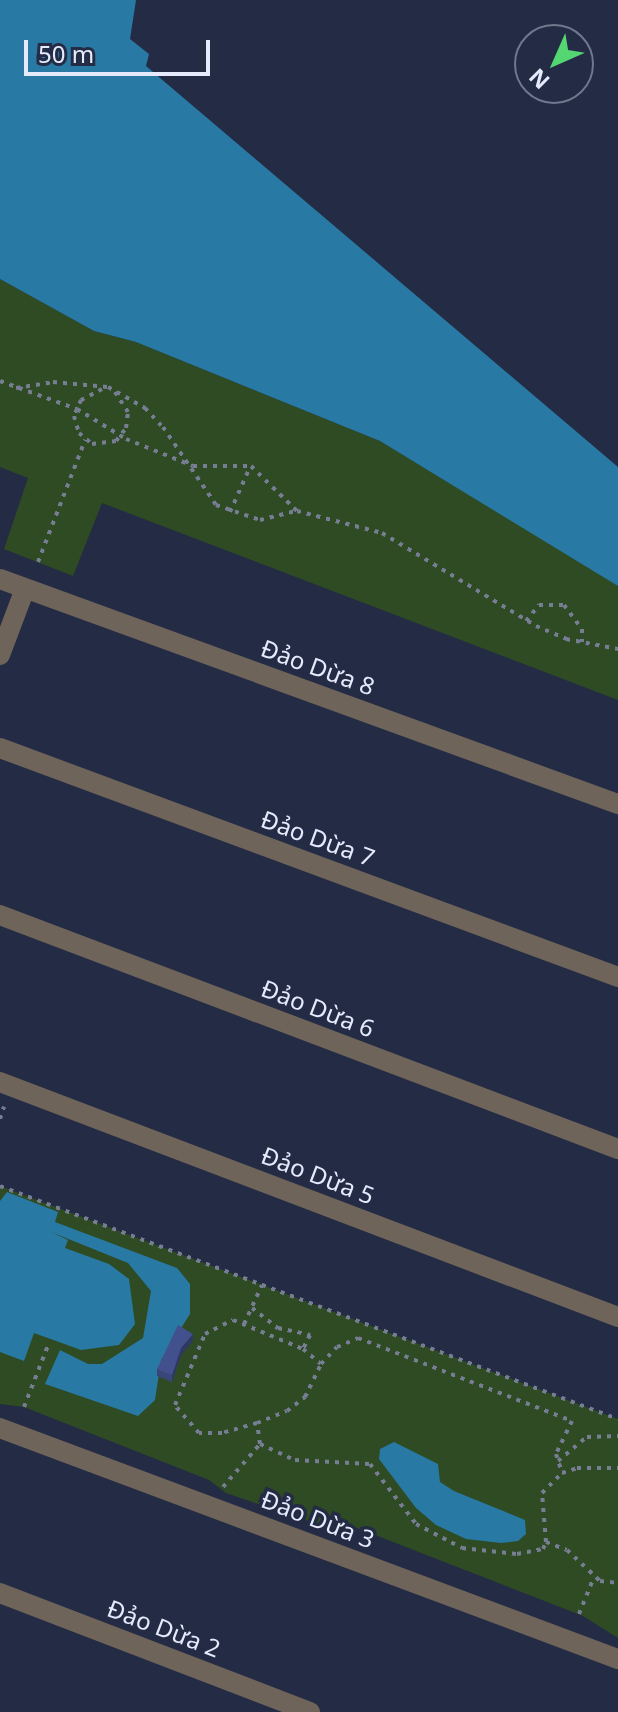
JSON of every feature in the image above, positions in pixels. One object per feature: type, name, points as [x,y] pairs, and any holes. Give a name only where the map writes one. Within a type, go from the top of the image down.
[{"type":"street","name":"Đảo Dừa 8","points":[[0,579],[618,804]]},
{"type":"street","points":[[0,655],[25,589]]},
{"type":"street","name":"Đảo Dừa 7","points":[[0,748],[618,977]]},
{"type":"street","name":"Đảo Dừa 6","points":[[0,915],[618,1149]]},
{"type":"street","name":"Đảo Dừa 5","points":[[0,1082],[618,1317]]},
{"type":"street","name":"Đảo Dừa 3","points":[[0,1428],[618,1659]]},
{"type":"street","name":"Đảo Dừa 2","points":[[0,1593],[310,1712]]},
{"type":"path","points":[[0,381],[76,408],[122,436],[193,466],[251,466],[297,511],[403,542],[526,621],[582,642],[618,649]]},
{"type":"path","points":[[14,388],[53,382],[113,390],[145,408],[176,444],[182,461],[203,493],[230,512],[260,520],[297,511]]},
{"type":"path","points":[[105,387],[87,395],[76,408],[75,425],[85,440],[108,444],[122,436],[128,412],[113,390]]},
{"type":"path","points":[[38,562],[85,440]]},
{"type":"path","points":[[230,512],[251,466]]},
{"type":"path","points":[[526,621],[539,605],[564,605],[582,629],[582,642]]},
{"type":"path","points":[[0,1119],[4,1107]]},
{"type":"path","points":[[0,1186],[618,1419]]},
{"type":"path","points":[[244,1324],[262,1285]]},
{"type":"path","points":[[252,1308],[278,1328],[310,1335],[303,1349]]},
{"type":"path","points":[[321,1364],[303,1349],[233,1320],[205,1334],[175,1405],[199,1433],[257,1423],[287,1411],[305,1397],[321,1364],[337,1347],[358,1338],[572,1421],[558,1461],[562,1473]]},
{"type":"path","points":[[24,1407],[49,1343]]},
{"type":"path","points":[[221,1489],[260,1444],[257,1423]]},
{"type":"path","points":[[558,1461],[587,1437],[618,1436]]},
{"type":"path","points":[[260,1444],[295,1460],[370,1464],[416,1524],[462,1548],[517,1554],[543,1549],[546,1542],[539,1504],[542,1493],[562,1473],[577,1468],[618,1468]]},
{"type":"path","points":[[546,1542],[567,1550],[594,1577],[618,1583]]},
{"type":"path","points":[[579,1614],[594,1577]]},
{"type":"green space","points":[[0,279],[94,331],[136,342],[380,441],[608,578],[618,586],[618,700],[102,503],[73,576],[4,549],[28,478],[0,467]]},
{"type":"green space","points":[[0,1186],[618,1419],[618,1638],[583,1616],[352,1526],[332,1529],[226,1493],[209,1480],[24,1407],[0,1404]]},
{"type":"water","points":[[0,0],[136,0],[130,39],[149,54],[146,66],[618,467],[618,586],[380,441],[136,342],[94,331],[0,279]]},
{"type":"water","points":[[7,1192],[58,1212],[55,1222],[177,1268],[190,1284],[190,1314],[161,1360],[155,1400],[138,1416],[45,1384],[60,1350],[88,1364],[102,1364],[143,1338],[151,1291],[128,1263],[51,1232],[68,1240],[65,1248],[109,1264],[129,1279],[135,1324],[119,1345],[81,1350],[34,1333],[24,1361],[0,1352],[0,1201]]},
{"type":"water","points":[[394,1442],[438,1464],[440,1482],[454,1491],[525,1520],[526,1534],[518,1541],[501,1543],[466,1539],[436,1525],[416,1508],[379,1459],[380,1449]]},
{"type":"building","points":[[178,1325],[193,1334],[181,1348],[172,1375],[157,1369]]}]
